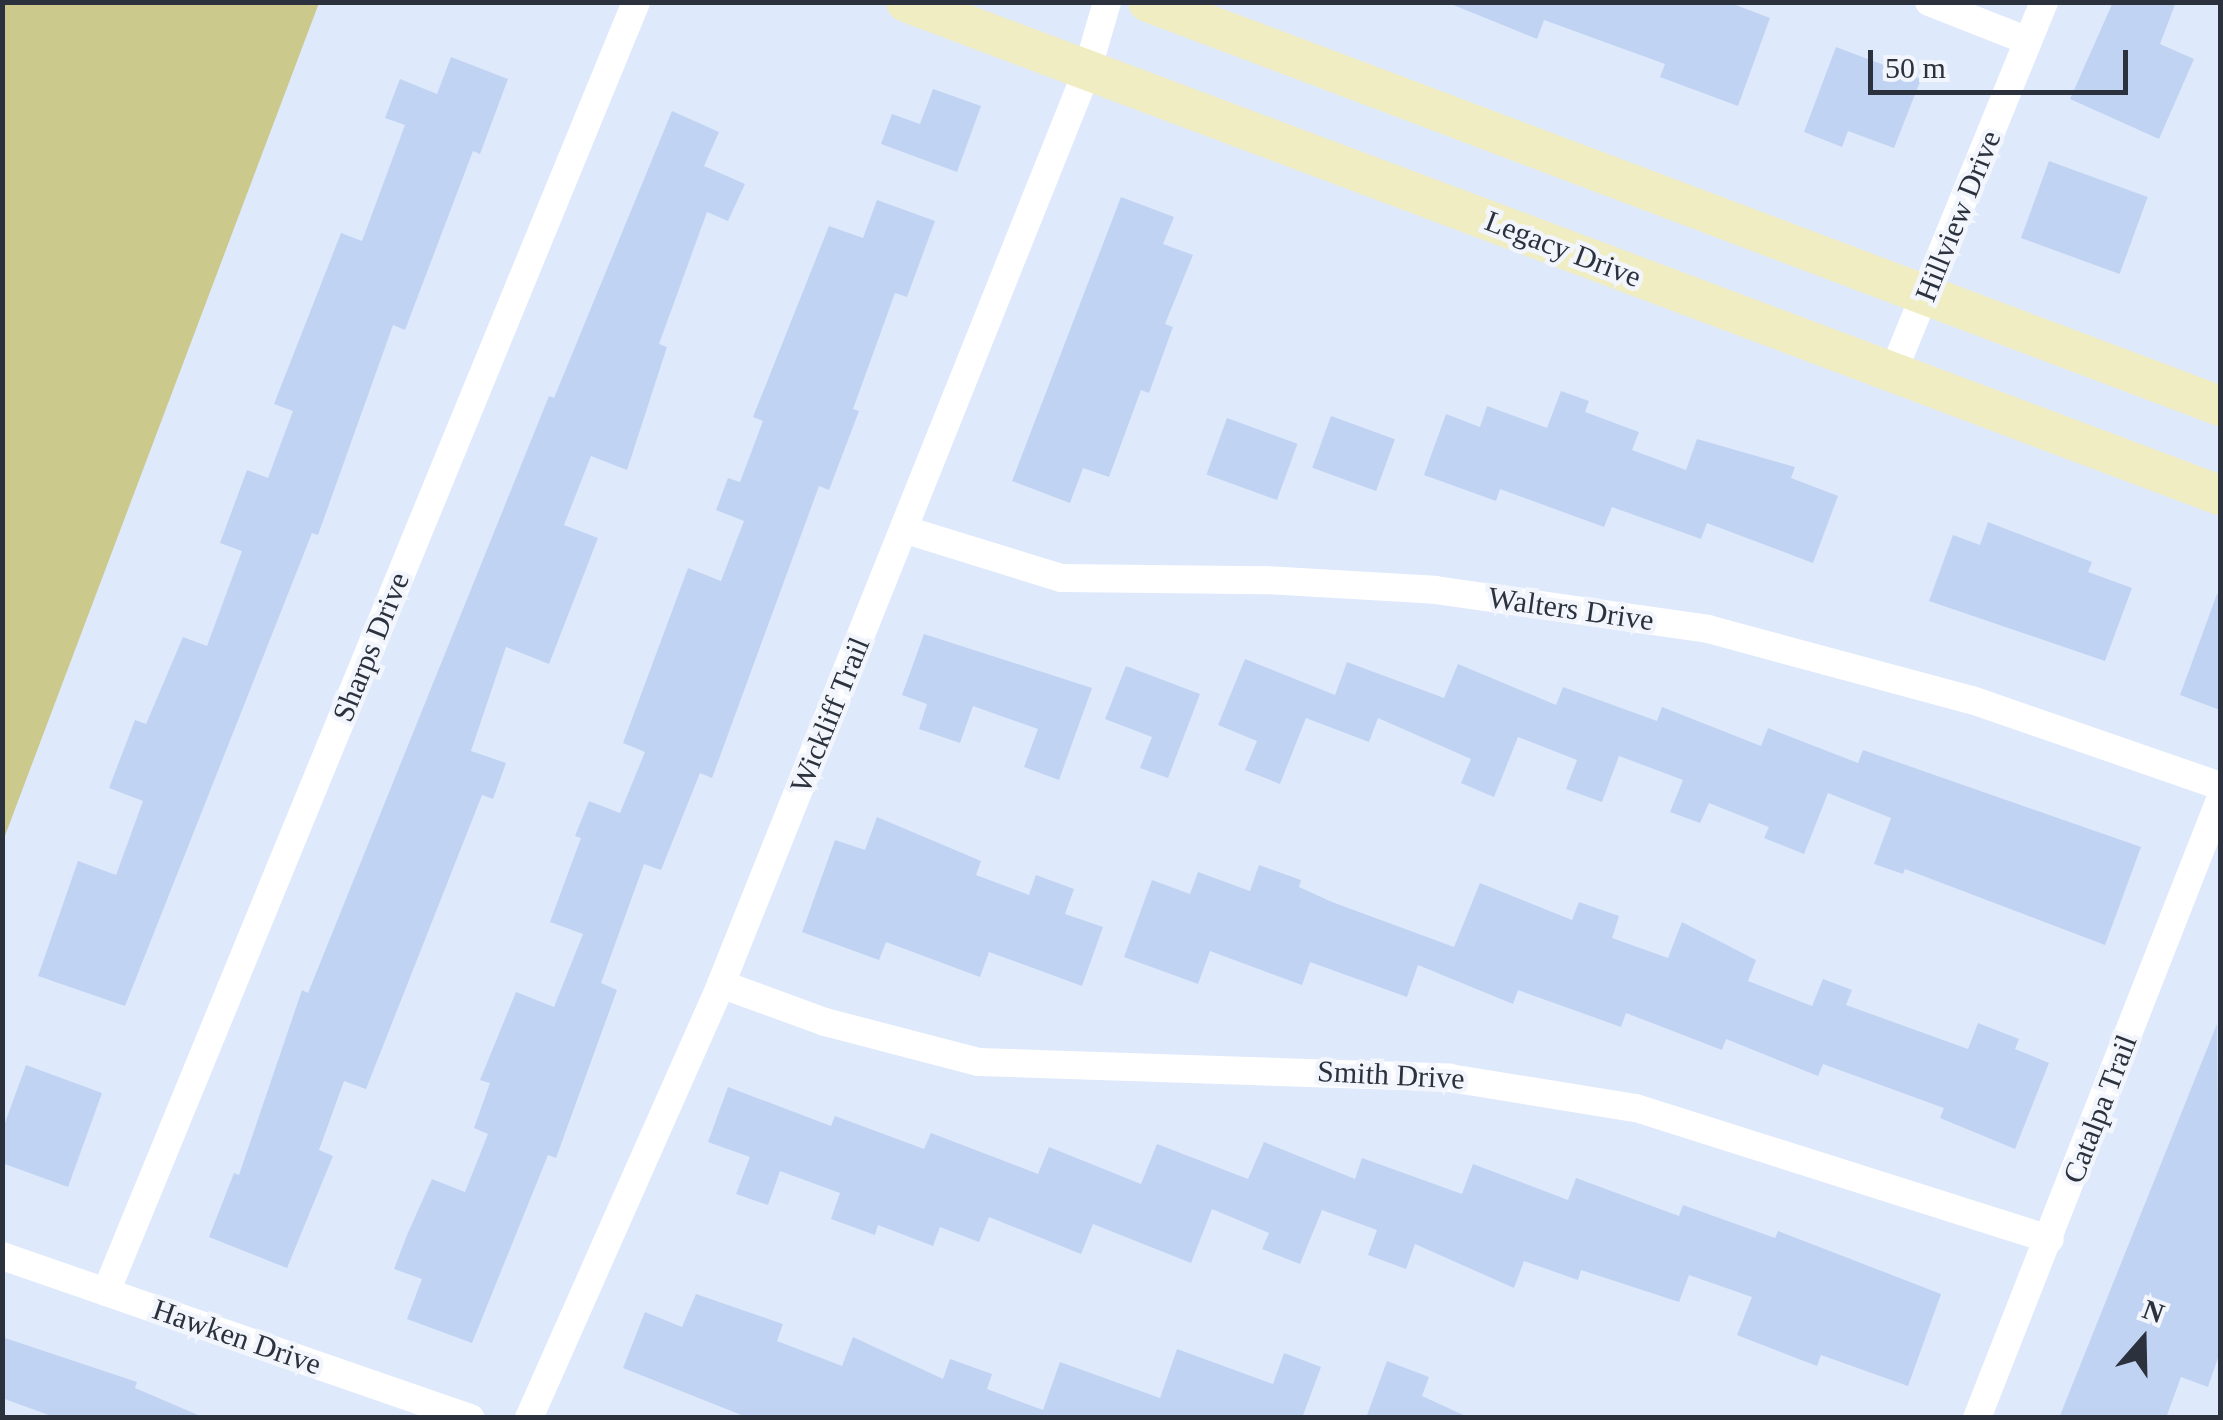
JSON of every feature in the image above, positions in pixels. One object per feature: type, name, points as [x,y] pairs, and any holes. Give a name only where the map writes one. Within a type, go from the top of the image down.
[{"type":"main road","name":"Legacy Drive","points":[[906,2],[2220,495]]},
{"type":"main road","points":[[1148,2],[2220,406]]},
{"type":"street","name":"Sharps Drive","points":[[106,1292],[636,2]]},
{"type":"street","name":"Wickliff Trail","points":[[529,1418],[721,984],[1088,70],[1107,2]]},
{"type":"street","points":[[1929,2],[2028,41]]},
{"type":"street","name":"Hillview Drive","points":[[1893,372],[2044,2]]},
{"type":"street","name":"Walters Drive","points":[[906,530],[1061,578],[1264,580],[1435,590],[1708,629],[1972,700],[2220,786]]},
{"type":"street","name":"Catalpa Trail","points":[[1977,1418],[2220,800]]},
{"type":"street","name":"Smith Drive","points":[[721,984],[825,1022],[980,1062],[1450,1078],[1598,1100],[1772,1147],[2050,1240]]},
{"type":"street","name":"Hawken Drive","points":[[2,1256],[471,1418]]},
{"type":"shaded area","points":[[2,3],[319,3],[3,841]]},
{"type":"building","points":[[1446,2],[1728,2],[1770,18],[1738,106],[1660,77],[1665,64],[1544,20],[1537,39]]},
{"type":"building","points":[[2113,2],[2176,2],[2160,44],[2194,59],[2159,139],[2070,99]]},
{"type":"building","points":[[1836,47],[1921,79],[1894,148],[1848,131],[1842,147],[1804,132]]},
{"type":"building","points":[[451,57],[508,79],[480,154],[473,151],[405,330],[393,325],[318,535],[312,533],[125,1006],[38,976],[78,861],[116,875],[143,801],[109,788],[135,720],[146,724],[183,637],[207,646],[242,551],[220,543],[247,470],[268,478],[293,411],[274,404],[341,233],[362,241],[405,125],[385,118],[400,79],[437,94]]},
{"type":"building","points":[[933,89],[981,106],[957,172],[881,144],[892,114],[920,124]]},
{"type":"building","points":[[672,111],[719,132],[704,166],[745,184],[728,221],[707,212],[659,344],[667,347],[627,470],[591,456],[564,525],[598,538],[549,664],[506,647],[471,751],[506,763],[493,799],[482,795],[366,1089],[344,1081],[319,1150],[333,1156],[287,1268],[209,1237],[234,1173],[239,1175],[302,990],[308,993],[549,396],[554,398]]},
{"type":"building","points":[[2049,161],[2148,197],[2120,274],[2021,238]]},
{"type":"building","points":[[1121,197],[1174,217],[1163,244],[1193,255],[1165,324],[1173,327],[1149,393],[1141,390],[1109,477],[1083,468],[1070,503],[1012,481]]},
{"type":"building","points":[[877,200],[935,221],[907,297],[895,293],[853,409],[859,411],[829,490],[819,486],[712,778],[700,773],[661,870],[644,864],[601,983],[617,990],[556,1158],[548,1155],[472,1343],[407,1319],[422,1279],[394,1269],[407,1235],[432,1179],[465,1192],[488,1134],[474,1128],[490,1083],[480,1080],[516,992],[554,1007],[583,934],[550,922],[581,838],[575,836],[589,801],[620,813],[645,752],[623,743],[688,568],[721,581],[744,521],[716,510],[728,478],[740,482],[763,421],[753,417],[829,226],[863,238]]},
{"type":"building","points":[[1561,391],[1589,401],[1585,412],[1639,432],[1632,450],[1686,470],[1697,439],[1795,467],[1791,478],[1838,496],[1813,563],[1707,523],[1701,539],[1612,507],[1604,527],[1500,489],[1496,501],[1424,475],[1446,414],[1480,427],[1487,406],[1547,428]]},
{"type":"building","points":[[1331,416],[1395,439],[1376,491],[1312,468]]},
{"type":"building","points":[[1227,418],[1297,444],[1277,500],[1206,474]]},
{"type":"building","points":[[1988,522],[2092,562],[2088,572],[2132,588],[2105,661],[1929,601],[1953,535],[1980,545]]},
{"type":"building","points":[[2220,594],[2220,710],[2180,695]]},
{"type":"building","points":[[924,634],[1092,688],[1059,780],[1024,767],[1038,729],[973,706],[960,743],[919,729],[927,704],[902,695]]},
{"type":"building","points":[[1245,659],[1335,695],[1347,662],[1444,698],[1458,664],[1556,705],[1563,687],[1657,721],[1662,707],[1761,746],[1768,728],[1858,763],[1863,750],[2141,847],[2105,945],[1905,869],[1903,874],[1874,864],[1891,818],[1828,793],[1804,854],[1764,838],[1769,827],[1709,803],[1700,823],[1670,812],[1683,780],[1619,756],[1602,802],[1566,789],[1577,760],[1518,737],[1494,797],[1461,783],[1471,759],[1378,718],[1369,742],[1306,718],[1280,784],[1245,770],[1257,741],[1218,725]]},
{"type":"building","points":[[1126,666],[1200,694],[1168,778],[1140,768],[1152,737],[1105,719]]},
{"type":"building","points":[[877,817],[981,861],[976,875],[1029,895],[1036,875],[1074,889],[1065,914],[1103,927],[1082,986],[989,952],[980,977],[886,942],[879,960],[802,932],[835,840],[865,850]]},
{"type":"building","points":[[1259,865],[1301,880],[1299,887],[1332,902],[1454,947],[1480,883],[1572,920],[1579,902],[1619,916],[1612,938],[1668,958],[1682,922],[1756,960],[1748,981],[1812,1006],[1823,979],[1852,990],[1846,1005],[1968,1049],[1978,1023],[2019,1039],[2015,1049],[2049,1063],[2015,1149],[1940,1118],[1944,1108],[1823,1064],[1818,1076],[1726,1039],[1722,1050],[1626,1013],[1621,1027],[1518,990],[1513,1004],[1418,965],[1407,997],[1310,962],[1302,985],[1210,951],[1198,984],[1124,957],[1152,880],[1190,894],[1198,872],[1250,891]]},
{"type":"building","points":[[2217,1024],[2220,1352],[2208,1387],[2181,1377],[2166,1418],[2059,1418]]},
{"type":"building","points":[[26,1065],[102,1093],[68,1187],[2,1163],[2,1131]]},
{"type":"building","points":[[728,1087],[831,1126],[835,1116],[924,1149],[931,1133],[1038,1174],[1049,1147],[1141,1184],[1157,1144],[1248,1179],[1264,1142],[1355,1179],[1362,1158],[1462,1194],[1473,1164],[1568,1200],[1576,1178],[1679,1216],[1683,1205],[1775,1238],[1778,1231],[1941,1294],[1908,1386],[1821,1355],[1817,1366],[1737,1335],[1752,1297],[1689,1275],[1679,1302],[1581,1270],[1578,1280],[1524,1261],[1514,1288],[1415,1244],[1406,1269],[1368,1255],[1377,1230],[1322,1210],[1300,1264],[1262,1249],[1269,1233],[1212,1209],[1191,1263],[1093,1224],[1081,1254],[989,1217],[979,1242],[940,1227],[933,1246],[878,1225],[875,1235],[831,1219],[840,1193],[780,1171],[768,1205],[736,1194],[750,1157],[708,1142]]},
{"type":"building","points":[[696,1294],[783,1324],[777,1341],[842,1366],[853,1337],[943,1379],[950,1359],[992,1374],[987,1389],[1043,1410],[1060,1362],[1160,1398],[1177,1349],[1273,1384],[1284,1353],[1321,1367],[1302,1418],[749,1418],[623,1368],[645,1312],[682,1327]]},
{"type":"building","points":[[2,1337],[137,1382],[135,1388],[205,1418],[57,1418],[2,1398]]},
{"type":"building","points":[[1387,1361],[1429,1377],[1422,1396],[1470,1418],[1366,1418]]}]
